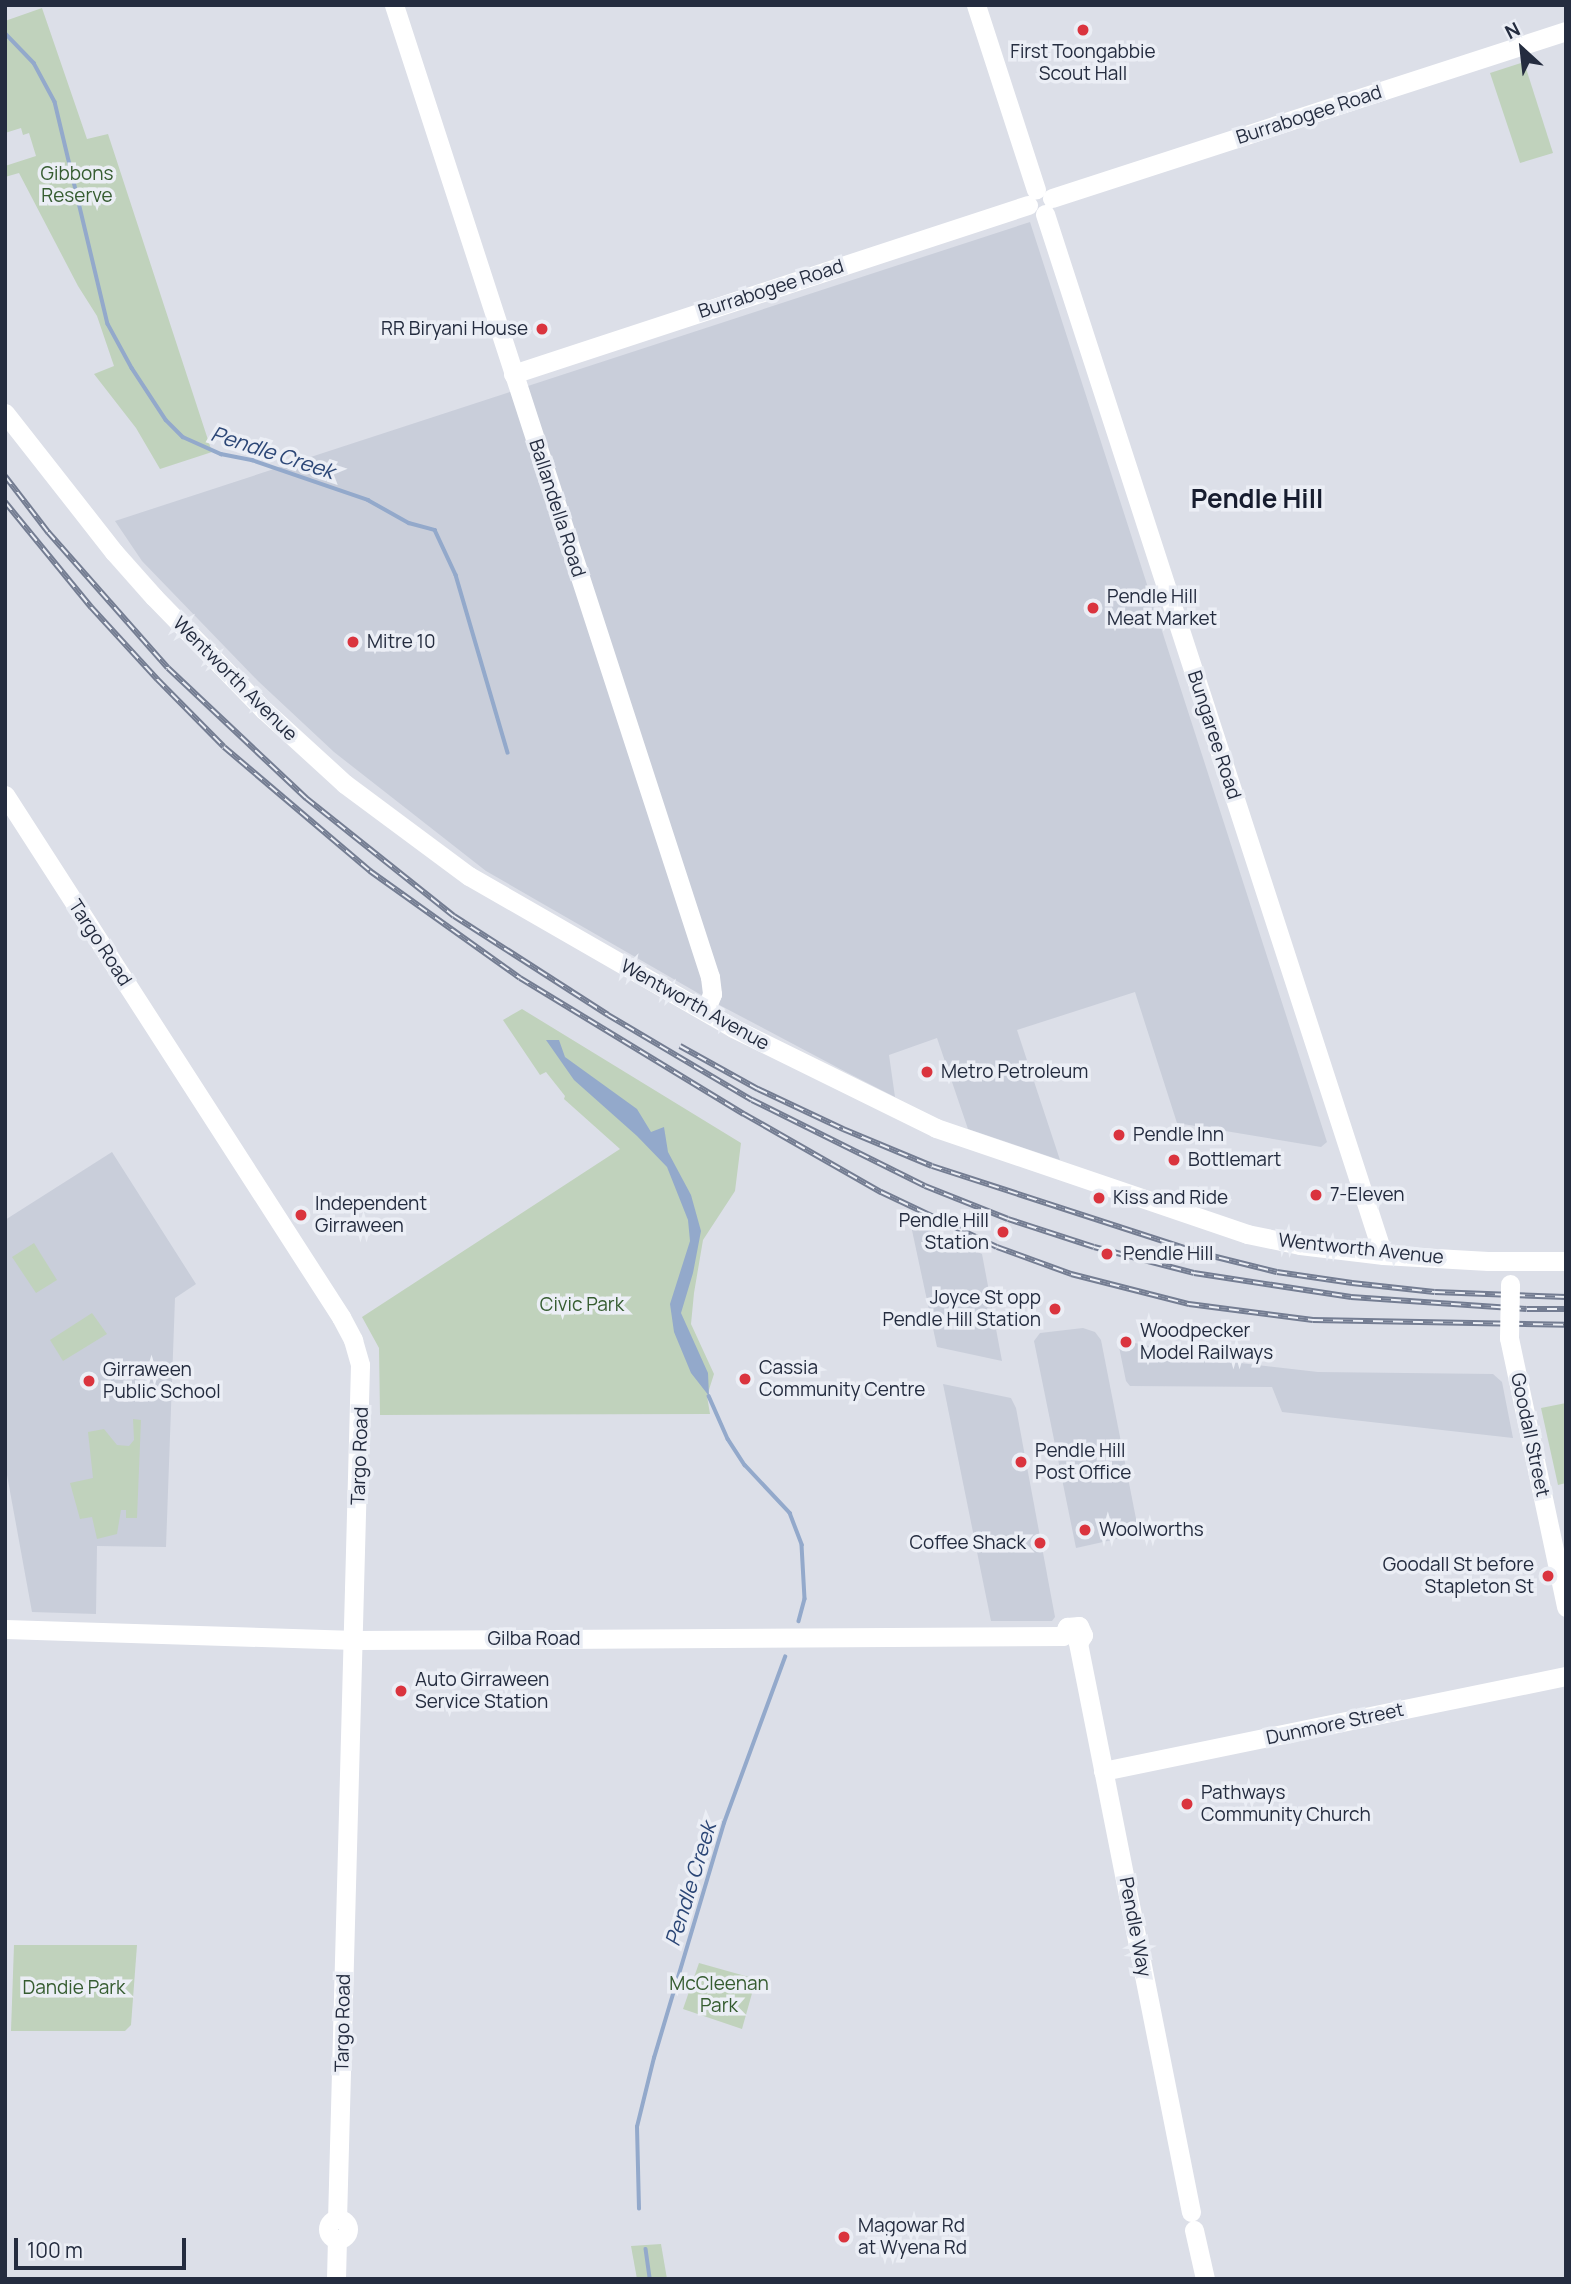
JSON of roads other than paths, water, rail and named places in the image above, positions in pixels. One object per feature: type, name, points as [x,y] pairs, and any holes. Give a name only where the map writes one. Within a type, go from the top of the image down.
[{"type":"street","name":"Ballandella Road","points":[[394,5],[710,977],[712,994],[705,1011]]},
{"type":"street","name":"Bungaree Road","points":[[976,5],[1383,1255]]},
{"type":"street","name":"Burrabogee Road","points":[[513,374],[1566,31]]},
{"type":"street","name":"Wentworth Avenue","points":[[5,413],[114,552],[154,597],[264,710],[345,783],[469,877],[705,1011],[883,1104],[983,1146],[1247,1234],[1324,1249],[1383,1255],[1511,1262],[1566,1261]]},
{"type":"street","name":"Targo Road","points":[[5,795],[353,1340],[362,1379],[336,2279]]},
{"type":"street","name":"Goodall Street","points":[[1511,1262],[1509,1338],[1566,1607]]},
{"type":"street","name":"Gilba Road","points":[[5,1629],[355,1640],[1071,1639]]},
{"type":"street","name":"Pendle Way","points":[[1071,1639],[1103,1771],[1205,2279]]},
{"type":"street","name":"Dunmore Street","points":[[1103,1771],[1566,1676]]},
{"type":"water","points":[[546,1040],[559,1040],[565,1057],[637,1109],[651,1132],[664,1127],[668,1152],[691,1195],[701,1231],[693,1273],[681,1313],[708,1373],[709,1396],[691,1373],[674,1332],[670,1304],[690,1241],[688,1220],[667,1167],[637,1136],[574,1080]]},
{"type":"waterway","name":"Pendle Creek","points":[[5,33],[34,63],[55,102],[108,324],[132,368],[166,420],[183,437],[221,454],[252,460],[368,500],[409,523],[435,530],[456,575],[508,753]]},
{"type":"waterway","name":"Pendle Creek","points":[[709,1396],[728,1439],[745,1465],[790,1513],[802,1545],[805,1599],[799,1621]]},
{"type":"waterway","name":"Pendle Creek","points":[[639,2209],[637,2127],[654,2058],[724,1823],[785,1657]]},
{"type":"waterway","points":[[646,2249],[650,2279]]},
{"type":"railway","points":[[5,476],[48,532],[168,668],[306,798],[454,916],[608,1015],[752,1100],[925,1186],[1008,1219],[1094,1247],[1194,1273],[1351,1297],[1527,1309],[1566,1309]]},
{"type":"railway","points":[[5,502],[91,607],[224,747],[370,871],[520,978],[744,1114],[881,1192],[997,1247],[1071,1274],[1189,1304],[1313,1320],[1566,1325]]},
{"type":"railway","points":[[680,1046],[758,1089],[843,1129],[932,1166],[1200,1253],[1277,1272],[1352,1283],[1435,1292],[1566,1297]]},
{"type":"place","name":"First Toongabbie Scout Hall","points":[[1083,30]]},
{"type":"place","name":"RR Biryani House","points":[[542,329]]},
{"type":"place","name":"Pendle Hill Meat Market","points":[[1093,608]]},
{"type":"place","name":"Mitre 10","points":[[353,642]]},
{"type":"place","name":"Metro Petroleum","points":[[927,1072]]},
{"type":"place","name":"Pendle Inn","points":[[1119,1135]]},
{"type":"place","name":"Bottlemart","points":[[1174,1160]]},
{"type":"place","name":"7-Eleven","points":[[1316,1195]]},
{"type":"place","name":"Kiss and Ride","points":[[1099,1198]]},
{"type":"place","name":"Independent Girraween","points":[[301,1215]]},
{"type":"place","name":"Pendle Hill Station","points":[[1003,1232]]},
{"type":"place","name":"Pendle Hill","points":[[1107,1254]]},
{"type":"place","name":"Joyce St opp Pendle Hill Station","points":[[1055,1309]]},
{"type":"place","name":"Woodpecker Model Railways","points":[[1126,1342]]},
{"type":"place","name":"Cassia Community Centre","points":[[745,1379]]},
{"type":"place","name":"Girraween Public School","points":[[89,1381]]},
{"type":"place","name":"Pendle Hill Post Office","points":[[1021,1462]]},
{"type":"place","name":"Woolworths","points":[[1085,1530]]},
{"type":"place","name":"Coffee Shack","points":[[1040,1543]]},
{"type":"place","name":"Goodall St before Stapleton St","points":[[1548,1576]]},
{"type":"place","name":"Auto Girraween Service Station","points":[[401,1691]]},
{"type":"place","name":"Pathways Community Church","points":[[1187,1804]]},
{"type":"place","name":"Magowar Rd at Wyena Rd","points":[[844,2237]]},
{"type":"district","name":"Pendle Hill","points":[[1257,499]]},
{"type":"park label","name":"Gibbons Reserve","points":[[77,185]]},
{"type":"park label","name":"Civic Park","points":[[582,1305]]},
{"type":"park label","name":"Dandie Park","points":[[74,1988]]},
{"type":"park label","name":"McCleenan Park","points":[[719,1995]]}]
